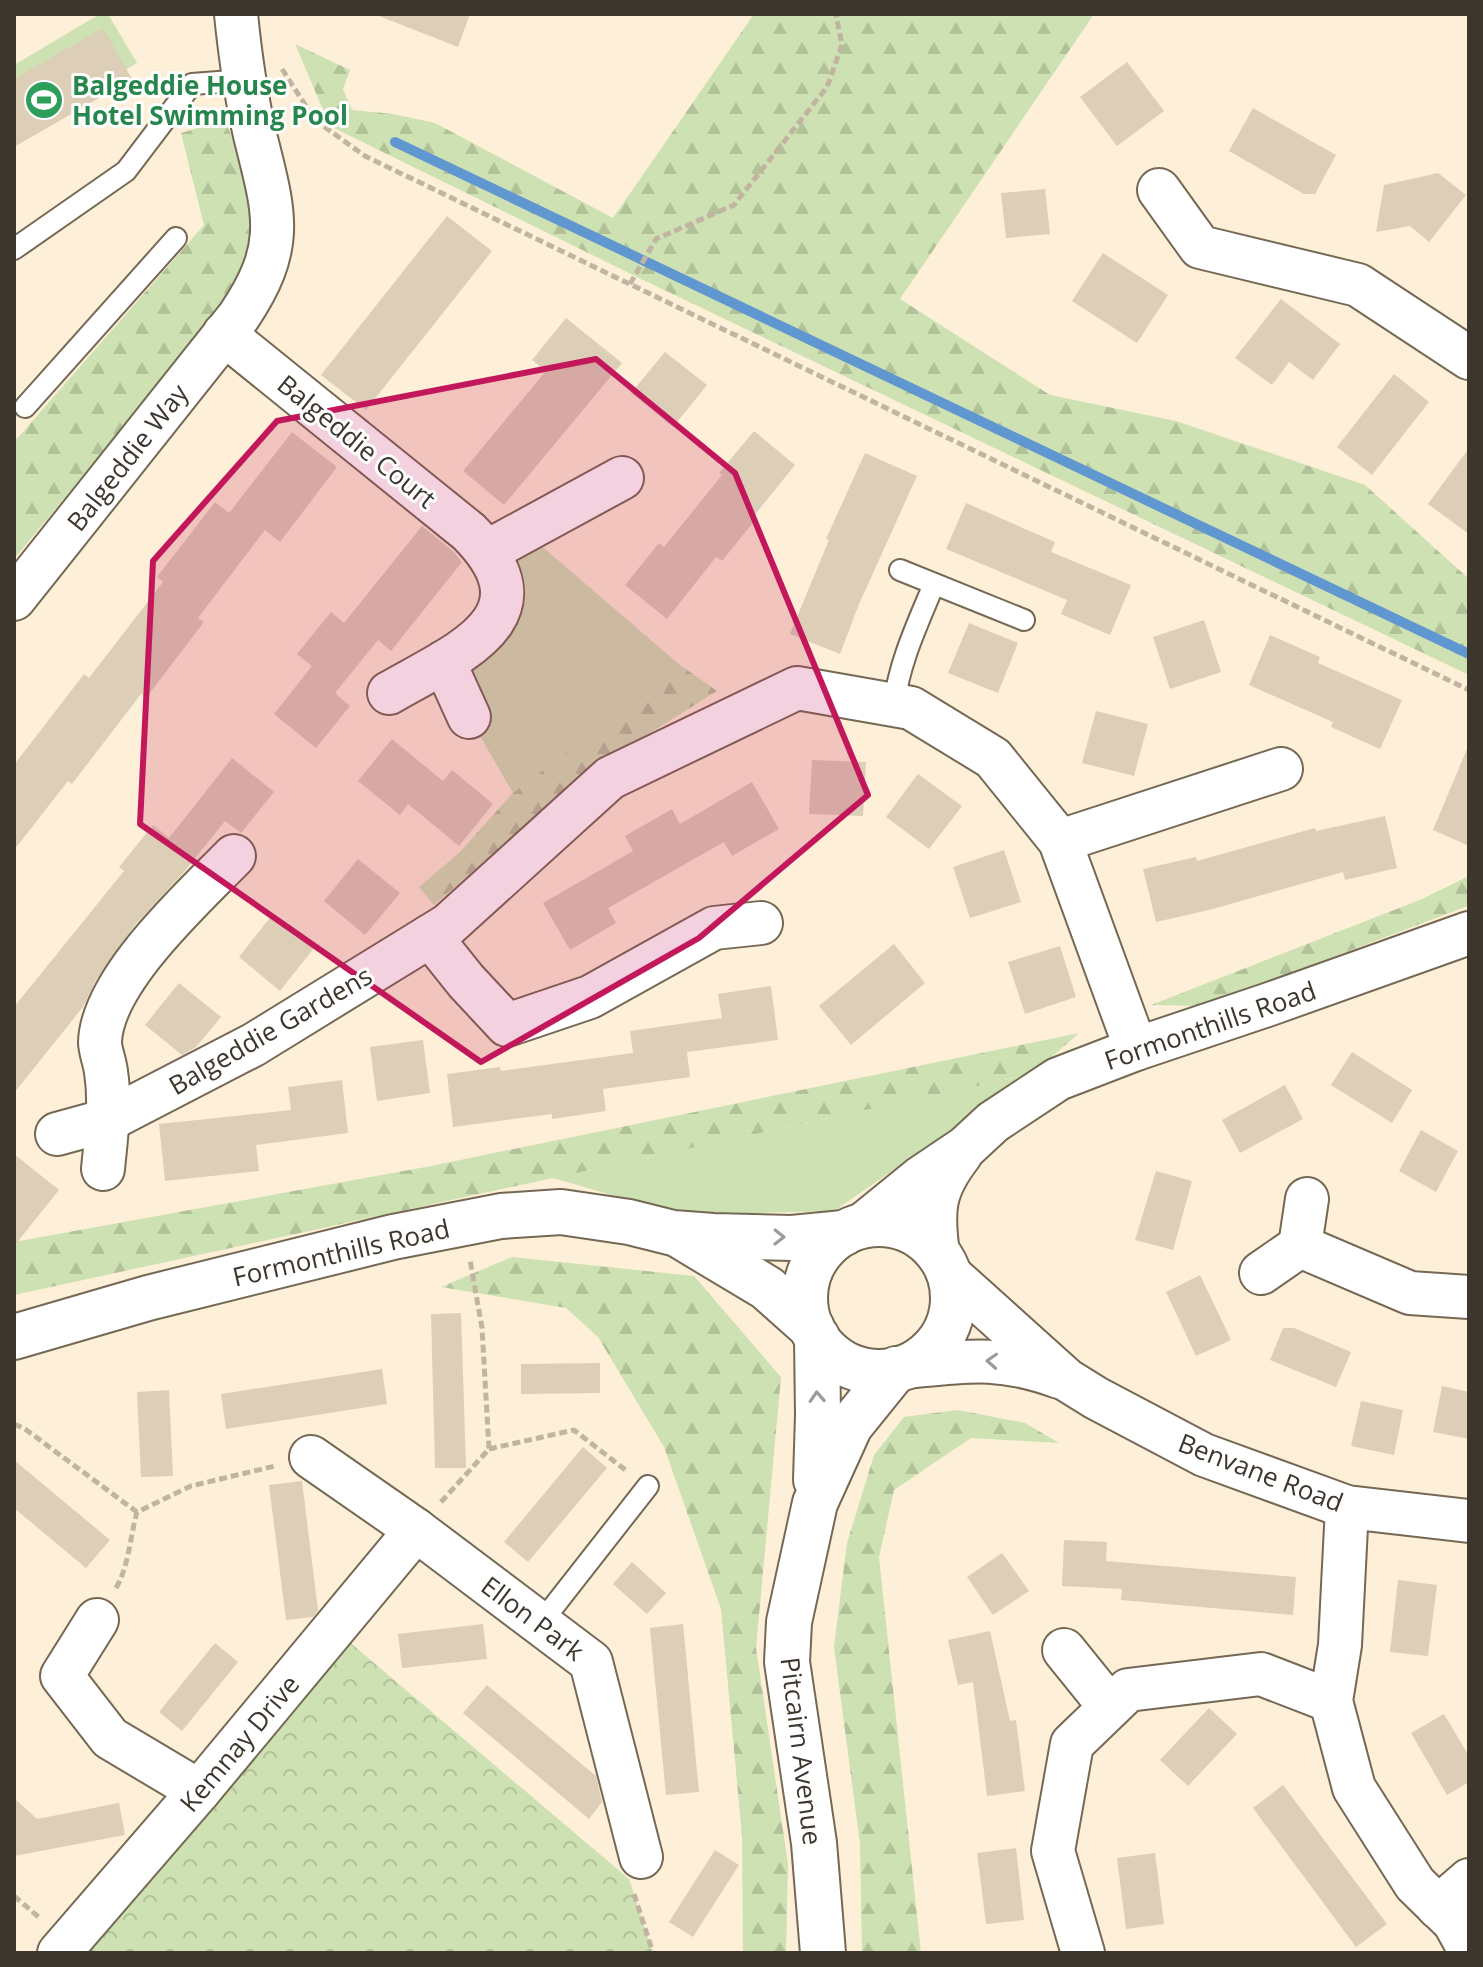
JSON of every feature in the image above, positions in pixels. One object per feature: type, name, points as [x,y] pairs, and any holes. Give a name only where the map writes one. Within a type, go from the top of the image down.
[{"type":"street","name":"Balgeddie Way","points":[[14,599],[232,325],[255,292],[267,266],[272,238],[272,207],[261,70],[236,14]]},
{"type":"street","points":[[1159,190],[1200,247],[1358,285],[1469,358]]},
{"type":"street","name":"Balgeddie Court","points":[[232,325],[488,551]]},
{"type":"street","points":[[389,693],[480,639],[499,611],[499,571],[488,551],[622,478]]},
{"type":"street","points":[[444,662],[469,717]]},
{"type":"street","name":"Balgeddie Gardens","points":[[57,1134],[108,1120],[253,1045],[448,925],[610,778],[797,688],[911,708],[993,758],[1060,841],[1136,1049]]},
{"type":"street","points":[[1060,841],[1281,769]]},
{"type":"street","points":[[103,1169],[108,1120],[107,1073],[100,1042],[107,1011],[163,927],[234,856]]},
{"type":"street","points":[[430,936],[507,1025],[590,997],[714,928],[761,923]]},
{"type":"street","name":"Formonthills Road","points":[[14,1337],[148,1298],[393,1237],[501,1216],[561,1212],[629,1222],[673,1233],[792,1238],[852,1229],[966,1147],[993,1122],[1058,1079],[1469,933]]},
{"type":"street","name":"Formonthills Road","points":[[943,1263],[933,1213],[946,1173],[966,1147]]},
{"type":"street","points":[[1261,1273],[1300,1246],[1307,1199]]},
{"type":"street","points":[[884,1223],[908,1229],[929,1242],[943,1263],[952,1286],[952,1311],[944,1334],[928,1354],[901,1368],[882,1372],[857,1369],[836,1358],[808,1320],[805,1296],[809,1273],[821,1251],[852,1229],[884,1223]]},
{"type":"street","name":"Formonthills Road","points":[[673,1233],[707,1250],[767,1288],[814,1332]]},
{"type":"street","points":[[1300,1246],[1410,1293],[1469,1297]]},
{"type":"street","name":"Benvane Road","points":[[943,1263],[1067,1380]]},
{"type":"street","name":"Pitcairn Avenue","points":[[814,1332],[818,1415],[815,1503],[789,1622],[787,1662],[814,1843],[823,1953]]},
{"type":"street","name":"Benvane Road","points":[[901,1368],[993,1360],[1029,1366],[1067,1380],[1204,1455],[1347,1507],[1469,1521]]},
{"type":"street","name":"Pitcairn Avenue","points":[[815,1503],[850,1426],[901,1368]]},
{"type":"street","name":"Ellon Park","points":[[311,1457],[416,1530],[591,1662],[641,1857]]},
{"type":"street","points":[[1347,1507],[1340,1645],[1331,1701],[1354,1788],[1415,1884],[1454,1922],[1469,1949]]},
{"type":"street","name":"Kemnay Drive","points":[[59,1953],[199,1791],[416,1530]]},
{"type":"street","points":[[97,1620],[62,1676],[110,1738],[199,1791]]},
{"type":"street","points":[[1064,1650],[1110,1707]]},
{"type":"street","points":[[1083,1953],[1053,1851],[1072,1744],[1128,1690],[1261,1674],[1331,1701]]},
{"type":"street","points":[[1438,1907],[1469,1880]]},
{"type":"lane","points":[[14,249],[126,171],[192,84],[261,70]]},
{"type":"lane","points":[[18,409],[176,238]]},
{"type":"lane","points":[[900,570],[1024,620]]},
{"type":"lane","points":[[894,705],[896,684],[934,584]]},
{"type":"lane","points":[[540,1624],[648,1486]]},
{"type":"path","points":[[630,284],[656,239],[734,205],[827,87],[842,45],[836,14]]},
{"type":"path","points":[[261,70],[315,120],[365,156],[1469,690]]},
{"type":"path","points":[[463,1223],[482,1328],[489,1449]]},
{"type":"path","points":[[14,1424],[137,1512]]},
{"type":"path","points":[[416,1530],[489,1449],[574,1430],[648,1486]]},
{"type":"path","points":[[97,1620],[125,1572],[127,1547],[137,1512],[191,1486],[311,1457]]},
{"type":"path","points":[[641,1857],[629,1879],[653,1953]]},
{"type":"highlighted area","points":[[596,359],[735,473],[868,795],[699,938],[481,1062],[140,824],[153,561],[277,421]]},
{"type":"green space","name":"Balgeddie House Hotel Swimming Pool","points":[[100,14],[108,14],[137,63],[14,136],[14,65]]},
{"type":"green space","points":[[754,14],[1094,14],[900,299],[1050,395],[1176,421],[1365,485],[1469,579],[1469,675],[635,276],[330,126],[295,44],[350,70],[343,89],[352,110],[435,123],[613,218]]},
{"type":"green space","points":[[224,120],[251,174],[256,234],[229,300],[14,559],[14,442],[204,225],[181,133]]},
{"type":"green space","points":[[524,531],[680,665],[513,793],[469,717],[461,652],[501,591]]},
{"type":"green space","points":[[680,665],[717,691],[589,771],[434,905],[419,887],[459,853],[513,793]]},
{"type":"green space","points":[[1469,876],[1469,905],[1465,907],[1203,1006],[1151,1005],[1422,899]]},
{"type":"green space","points":[[1079,1033],[1032,1074],[14,1295],[14,1242],[431,1166]]},
{"type":"green space","points":[[1032,1074],[834,1211],[680,1215],[553,1178]]},
{"type":"green space","points":[[512,1257],[694,1276],[781,1377],[756,1648],[788,1864],[786,1953],[743,1953],[742,1836],[721,1609],[664,1447],[598,1337],[566,1308],[441,1287]]},
{"type":"green space","points":[[958,1410],[1025,1423],[1059,1443],[971,1438],[894,1490],[879,1557],[921,1953],[862,1953],[860,1844],[834,1647],[847,1543],[874,1455],[904,1417]]},
{"type":"green space","points":[[334,1629],[629,1879],[653,1953],[78,1953]]},
{"type":"building","points":[[380,14],[470,14],[458,47]]},
{"type":"building","name":"Balgeddie House Hotel Swimming Pool","points":[[103,28],[132,79],[14,147],[14,79]]},
{"type":"building","points":[[1127,62],[1164,111],[1117,146],[1080,97]]},
{"type":"building","points":[[1253,108],[1336,155],[1315,194],[1304,194],[1229,151]]},
{"type":"building","points":[[1438,173],[1466,195],[1429,242],[1410,226],[1376,232],[1384,185]]},
{"type":"building","points":[[1045,189],[1050,234],[1006,238],[1001,193]]},
{"type":"building","points":[[447,216],[492,251],[366,410],[321,375]]},
{"type":"building","points":[[1103,253],[1168,295],[1137,343],[1072,301]]},
{"type":"building","points":[[1281,299],[1340,344],[1313,380],[1289,362],[1272,385],[1235,358]]},
{"type":"building","points":[[566,318],[622,363],[504,505],[463,471],[546,371],[532,360]]},
{"type":"building","points":[[665,352],[707,385],[673,427],[631,393]]},
{"type":"building","points":[[1394,374],[1429,402],[1372,475],[1337,447]]},
{"type":"building","points":[[754,431],[795,465],[722,561],[716,557],[667,619],[625,585],[659,543],[664,547]]},
{"type":"building","points":[[292,432],[337,467],[280,542],[265,530],[198,618],[204,622],[146,698],[141,694],[72,784],[68,781],[14,850],[14,765],[84,674],[89,678],[163,582],[157,577],[215,502],[229,513]]},
{"type":"building","points":[[1469,448],[1469,534],[1428,504]]},
{"type":"building","points":[[865,453],[917,476],[859,604],[840,654],[790,634],[829,540],[826,539]]},
{"type":"building","points":[[966,503],[1055,542],[1051,552],[1131,585],[1110,635],[1061,614],[1067,600],[946,549]]},
{"type":"building","points":[[422,526],[462,562],[391,651],[378,640],[335,693],[350,706],[316,748],[274,714],[312,666],[297,654],[331,612],[344,623]]},
{"type":"building","points":[[1204,620],[1221,672],[1170,689],[1153,637]]},
{"type":"building","points":[[969,623],[1018,643],[998,693],[948,673]]},
{"type":"building","points":[[1270,635],[1320,657],[1318,663],[1402,700],[1380,749],[1331,727],[1333,722],[1249,685]]},
{"type":"building","points":[[1096,711],[1148,724],[1134,776],[1082,763]]},
{"type":"building","points":[[392,739],[443,781],[452,770],[493,804],[459,846],[408,804],[400,815],[358,781]]},
{"type":"building","points":[[1469,744],[1469,846],[1433,830]]},
{"type":"building","points":[[232,758],[274,792],[241,833],[225,821],[184,872],[134,926],[96,980],[83,1007],[14,1093],[14,1007],[124,871],[119,867],[153,825],[169,838]]},
{"type":"building","points":[[812,760],[866,762],[863,816],[809,814]]},
{"type":"building","points":[[918,774],[962,806],[929,849],[886,817]]},
{"type":"building","points":[[752,782],[779,829],[732,856],[724,842],[608,908],[616,923],[570,950],[543,903],[633,851],[625,836],[672,809],[680,824]]},
{"type":"building","points":[[1385,816],[1397,868],[1345,880],[1343,872],[1156,922],[1143,869],[1196,857],[1197,861],[1315,828],[1316,831]]},
{"type":"building","points":[[1004,850],[1021,902],[970,918],[953,867]]},
{"type":"building","points":[[358,859],[400,893],[365,935],[324,901]]},
{"type":"building","points":[[272,915],[314,948],[280,991],[239,957]]},
{"type":"building","points":[[894,944],[925,983],[851,1045],[819,1006]]},
{"type":"building","points":[[1060,946],[1076,997],[1025,1014],[1008,962]]},
{"type":"building","points":[[179,983],[221,1017],[196,1047],[182,1055],[145,1025]]},
{"type":"building","points":[[771,986],[778,1040],[687,1052],[690,1077],[603,1089],[606,1111],[552,1119],[552,1114],[453,1127],[447,1074],[500,1067],[501,1071],[633,1053],[630,1031],[722,1018],[718,994]]},
{"type":"building","points":[[423,1040],[430,1093],[377,1101],[370,1047]]},
{"type":"building","points":[[1352,1052],[1412,1090],[1392,1123],[1331,1085]]},
{"type":"building","points":[[342,1080],[348,1133],[256,1145],[259,1171],[165,1181],[159,1124],[291,1110],[288,1087]]},
{"type":"building","points":[[1285,1085],[1303,1119],[1240,1153],[1222,1120]]},
{"type":"building","points":[[1421,1130],[1458,1151],[1436,1192],[1399,1171]]},
{"type":"building","points":[[14,1154],[59,1190],[14,1246]]},
{"type":"building","points":[[1156,1171],[1192,1181],[1173,1250],[1135,1240]]},
{"type":"building","points":[[1200,1275],[1231,1340],[1196,1356],[1166,1292]]},
{"type":"building","points":[[461,1313],[466,1468],[435,1468],[431,1314]]},
{"type":"building","points":[[1283,1328],[1294,1328],[1351,1352],[1336,1387],[1270,1360]]},
{"type":"building","points":[[600,1363],[600,1393],[521,1394],[521,1364]]},
{"type":"building","points":[[382,1369],[387,1404],[226,1429],[221,1394]]},
{"type":"building","points":[[1442,1386],[1469,1392],[1469,1439],[1433,1432]]},
{"type":"building","points":[[169,1390],[173,1476],[141,1477],[137,1392]]},
{"type":"building","points":[[1361,1401],[1403,1410],[1394,1455],[1351,1446]]},
{"type":"building","points":[[583,1447],[607,1468],[528,1562],[504,1542]]},
{"type":"building","points":[[14,1460],[110,1540],[86,1568],[14,1508]]},
{"type":"building","points":[[302,1481],[318,1610],[313,1617],[286,1620],[269,1485]]},
{"type":"building","points":[[1064,1540],[1107,1542],[1106,1561],[1296,1577],[1293,1615],[1121,1600],[1122,1589],[1062,1586]]},
{"type":"building","points":[[1002,1553],[1029,1591],[993,1615],[967,1577]]},
{"type":"building","points":[[632,1562],[666,1593],[647,1614],[613,1584]]},
{"type":"building","points":[[1398,1580],[1437,1585],[1428,1656],[1390,1652]]},
{"type":"building","points":[[483,1624],[487,1659],[402,1668],[398,1634]]},
{"type":"building","points":[[683,1624],[699,1792],[666,1795],[650,1628]]},
{"type":"building","points":[[990,1631],[1010,1721],[1016,1720],[1025,1791],[987,1796],[973,1682],[958,1685],[948,1640]]},
{"type":"building","points":[[215,1643],[238,1662],[182,1731],[159,1712]]},
{"type":"building","points":[[487,1685],[596,1776],[602,1802],[589,1819],[463,1713]]},
{"type":"building","points":[[1209,1708],[1237,1734],[1188,1786],[1160,1760]]},
{"type":"building","points":[[1444,1714],[1469,1756],[1469,1782],[1447,1795],[1411,1733]]},
{"type":"building","points":[[1283,1785],[1387,1924],[1356,1947],[1253,1808]]},
{"type":"building","points":[[14,1798],[37,1819],[119,1803],[125,1835],[14,1856]]},
{"type":"building","points":[[1016,1848],[1024,1920],[986,1924],[977,1853]]},
{"type":"building","points":[[715,1850],[739,1865],[693,1937],[669,1922]]},
{"type":"building","points":[[1155,1853],[1164,1924],[1126,1929],[1117,1858]]},
{"type":"waterway","points":[[395,142],[1469,654]]},
{"type":"place","name":"Balgeddie House Hotel Swimming Pool","points":[[44,100]]}]
